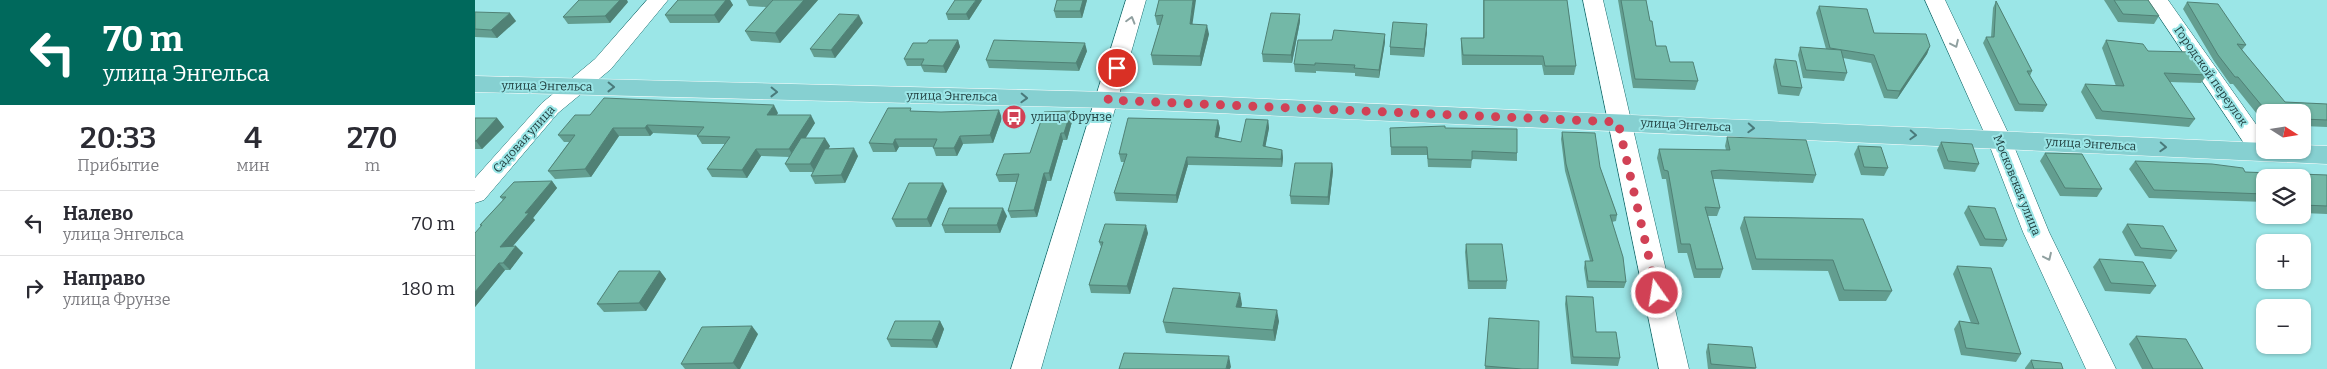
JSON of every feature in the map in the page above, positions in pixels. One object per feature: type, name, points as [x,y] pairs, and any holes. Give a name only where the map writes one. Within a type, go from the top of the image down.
[{"type":"main road","name":"улица Энгельса","points":[[475,84],[1108,100],[2256,152]]},
{"type":"main road","name":"улица Энгельса","points":[[2311,154],[2327,155]]},
{"type":"street","name":"Садовая улица","points":[[475,194],[550,108],[603,64],[658,0]]},
{"type":"street","points":[[1026,369],[1108,100],[1136,0]]},
{"type":"street","points":[[1593,0],[1618,122],[1674,369]]},
{"type":"street","name":"Московская улица","points":[[1935,0],[1999,139],[2036,232],[2101,369]]},
{"type":"street","name":"Городской переулок","points":[[2158,0],[2256,142]]},
{"type":"building","points":[[579,0],[620,0],[605,16],[563,17]]},
{"type":"building","points":[[678,0],[726,0],[714,15],[665,15]]},
{"type":"building","points":[[773,0],[804,0],[775,33],[745,31]]},
{"type":"building","points":[[955,0],[976,0],[966,14],[946,14]]},
{"type":"building","points":[[1057,0],[1083,0],[1080,11],[1054,11]]},
{"type":"building","points":[[1159,0],[1193,0],[1190,24],[1207,25],[1200,56],[1151,55],[1163,15],[1155,16]]},
{"type":"building","points":[[1484,0],[1567,0],[1576,66],[1545,66],[1543,56],[1463,55],[1461,38],[1484,38]]},
{"type":"building","points":[[1621,0],[1646,0],[1656,46],[1666,46],[1670,62],[1693,62],[1698,81],[1635,79]]},
{"type":"building","points":[[2114,0],[2148,0],[2159,16],[2123,14]]},
{"type":"building","points":[[1996,1],[2032,71],[2027,71],[2047,105],[2019,104],[1986,37],[1994,37]]},
{"type":"building","points":[[2187,2],[2218,4],[2246,45],[2237,44],[2285,102],[2327,104],[2327,120],[2311,119],[2311,104],[2260,104],[2238,77],[2235,77],[2218,55]]},
{"type":"building","points":[[1819,6],[1867,9],[1874,33],[1926,34],[1930,46],[1900,91],[1887,90],[1874,55],[1830,48]]},
{"type":"building","points":[[475,12],[510,13],[491,30],[475,29]]},
{"type":"building","points":[[1271,13],[1300,14],[1291,55],[1262,54]]},
{"type":"building","points":[[839,14],[859,15],[831,50],[810,49]]},
{"type":"building","points":[[1393,22],[1427,24],[1424,49],[1390,47]]},
{"type":"building","points":[[1334,30],[1385,34],[1379,70],[1354,68],[1355,65],[1294,64],[1298,40],[1332,40]]},
{"type":"building","points":[[929,40],[958,40],[943,66],[921,65],[924,59],[904,59],[913,43],[927,43]]},
{"type":"building","points":[[994,40],[1085,43],[1076,63],[986,60]]},
{"type":"building","points":[[2106,40],[2143,44],[2148,51],[2192,52],[2207,75],[2164,73],[2195,119],[2102,111],[2085,84],[2124,86]]},
{"type":"building","points":[[1800,47],[1841,50],[1847,73],[1806,70]]},
{"type":"building","points":[[1775,59],[1796,61],[1802,88],[1781,86]]},
{"type":"building","points":[[604,98],[774,105],[767,115],[811,115],[789,149],[756,149],[742,170],[707,169],[730,137],[697,136],[704,127],[647,125],[645,128],[613,128],[585,169],[548,171],[575,135],[558,135],[575,115],[590,115]]},
{"type":"building","points":[[888,108],[911,108],[910,111],[941,112],[999,110],[990,135],[960,136],[954,148],[933,148],[937,139],[895,139],[893,144],[869,143]]},
{"type":"building","points":[[1071,111],[1064,133],[1061,133],[1049,173],[1044,173],[1034,210],[1008,211],[1019,174],[996,175],[1004,154],[1030,153],[1044,112]]},
{"type":"building","points":[[475,118],[497,118],[476,141],[475,141]]},
{"type":"building","points":[[1128,118],[1218,120],[1215,137],[1241,142],[1246,119],[1268,120],[1263,146],[1282,150],[1281,159],[1187,157],[1176,195],[1114,193],[1127,154],[1119,154]]},
{"type":"building","points":[[1445,126],[1445,128],[1517,129],[1517,153],[1472,151],[1472,160],[1428,159],[1427,147],[1391,147],[1390,128]]},
{"type":"building","points":[[1562,132],[1595,133],[1600,167],[1617,215],[1610,215],[1623,257],[1626,282],[1588,281],[1585,261],[1593,261],[1566,164]]},
{"type":"building","points":[[1727,137],[1806,140],[1816,175],[1711,171],[1720,208],[1705,207],[1723,269],[1696,269],[1690,244],[1681,244],[1668,171],[1664,170],[1659,149],[1730,150]]},
{"type":"building","points":[[801,138],[825,138],[810,164],[785,164]]},
{"type":"building","points":[[1941,142],[1972,144],[1979,164],[1948,161]]},
{"type":"building","points":[[1858,146],[1881,147],[1888,168],[1864,167]]},
{"type":"building","points":[[854,148],[841,175],[811,176],[825,149]]},
{"type":"building","points":[[2045,153],[2082,154],[2102,189],[2065,188]]},
{"type":"building","points":[[2135,161],[2212,164],[2243,168],[2245,172],[2256,172],[2256,194],[2154,190]]},
{"type":"building","points":[[1295,163],[1332,163],[1328,197],[1290,196]]},
{"type":"building","points":[[2311,174],[2327,175],[2327,206],[2311,205]]},
{"type":"building","points":[[552,181],[525,213],[529,213],[500,247],[516,246],[503,263],[499,263],[475,292],[475,233],[482,225],[480,225],[506,197],[500,197],[514,182]]},
{"type":"building","points":[[909,183],[943,183],[927,219],[892,219]]},
{"type":"building","points":[[1968,206],[1995,208],[2007,240],[1985,239]]},
{"type":"building","points":[[949,208],[1003,208],[997,225],[942,225]]},
{"type":"building","points":[[1744,217],[1863,219],[1892,291],[1844,290],[1833,260],[1756,259]]},
{"type":"building","points":[[1105,224],[1146,225],[1127,286],[1089,285],[1103,242],[1099,242]]},
{"type":"building","points":[[2127,224],[2163,226],[2177,251],[2141,248]]},
{"type":"building","points":[[1466,244],[1502,244],[1507,281],[1469,281]]},
{"type":"building","points":[[2099,259],[2143,262],[2156,286],[2111,283]]},
{"type":"building","points":[[1957,266],[1991,268],[2021,354],[1966,348],[1959,321],[1979,324]]},
{"type":"building","points":[[619,271],[660,271],[639,303],[597,304]]},
{"type":"building","points":[[1173,288],[1240,293],[1236,307],[1277,310],[1273,330],[1163,322]]},
{"type":"building","points":[[1566,296],[1593,297],[1596,332],[1616,332],[1620,358],[1573,357]]},
{"type":"building","points":[[1489,318],[1539,321],[1538,369],[1485,366]]},
{"type":"building","points":[[895,321],[940,321],[932,340],[887,339]]},
{"type":"building","points":[[752,326],[733,363],[681,364],[702,327]]},
{"type":"building","points":[[2136,336],[2186,339],[2203,369],[2153,369]]},
{"type":"building","points":[[1708,344],[1752,347],[1756,368],[1711,364]]},
{"type":"building","points":[[1124,353],[1229,356],[1226,369],[1119,369]]},
{"type":"building","points":[[2031,360],[2061,363],[2063,369],[2034,369]]},
{"type":"place","name":"улица Фрунзе","points":[[1014,117]]},
{"type":"route","points":[[1117,68],[1108,100],[1618,122],[1657,293]]}]
